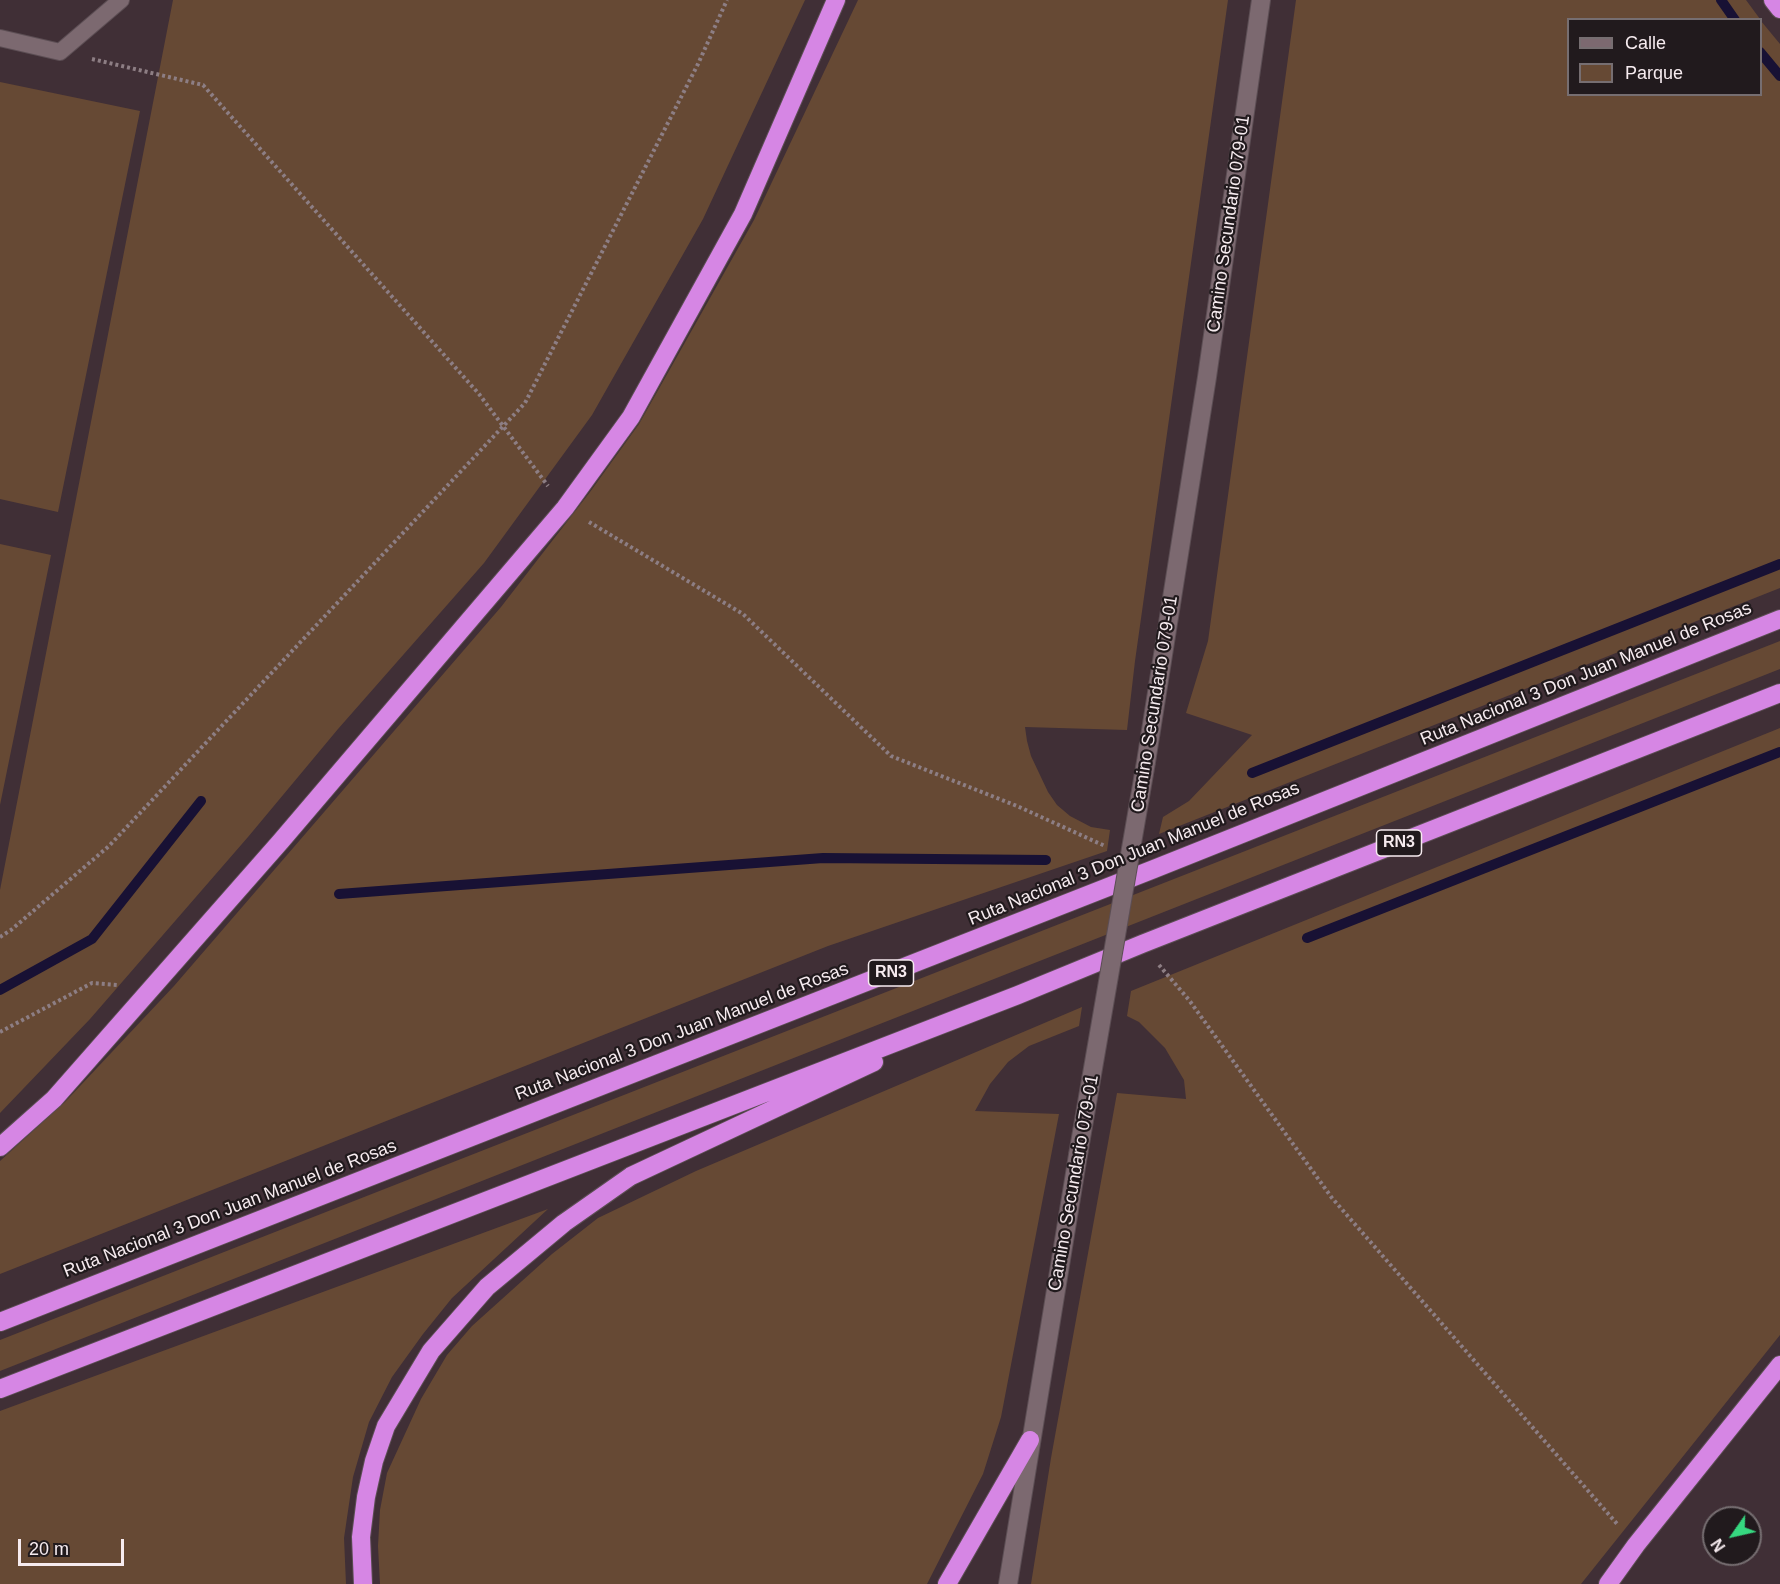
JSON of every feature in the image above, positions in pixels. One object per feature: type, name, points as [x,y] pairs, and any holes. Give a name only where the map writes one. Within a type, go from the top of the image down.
[{"type":"highway","points":[[0,1147],[54,1099],[281,842],[565,508],[631,417],[744,214],[836,0]]},
{"type":"highway","points":[[1773,0],[1780,9]]},
{"type":"highway","name":"Ruta Nacional 3 Don Juan Manuel de Rosas","points":[[0,1322],[1155,869],[1780,619]]},
{"type":"highway","name":"RN3","points":[[0,1389],[1018,995],[1780,693]]},
{"type":"highway","points":[[363,1584],[361,1537],[366,1497],[374,1461],[386,1426],[431,1351],[488,1287],[564,1223],[631,1176],[1018,995]]},
{"type":"highway","points":[[1611,1583],[1636,1545],[1780,1365]]},
{"type":"highway","points":[[947,1584],[1030,1440]]},
{"type":"main road","name":"Camino Secundario 079-01","points":[[1008,1584],[1030,1440],[1146,762],[1208,377],[1261,0]]},
{"type":"lane","points":[[0,38],[60,52],[121,0]]},
{"type":"path","points":[[0,937],[109,846],[525,403],[692,75],[727,0]]},
{"type":"path","points":[[60,52],[204,85],[479,394],[565,508],[743,614],[891,756],[1017,806],[1112,850]]},
{"type":"path","points":[[1142,944],[1189,1000],[1332,1198],[1636,1545]]},
{"type":"path","points":[[0,1032],[92,983],[152,988]]},
{"type":"green space","points":[[173,0],[805,0],[703,219],[592,415],[484,563],[338,729],[90,1019],[0,1113],[0,890]]},
{"type":"green space","points":[[858,0],[1228,0],[1127,730],[1025,727],[1031,756],[1048,792],[1057,805],[1070,816],[1091,827],[1110,830],[1107,851],[828,946],[0,1274],[0,1161],[65,1102],[174,986],[501,607],[590,492],[639,424],[754,220]]},
{"type":"green space","points":[[1296,0],[1746,0],[1759,18],[1567,18],[1567,96],[1762,96],[1762,22],[1780,44],[1780,588],[1159,834],[1163,817],[1189,801],[1252,735],[1186,713],[1208,641]]},
{"type":"green space","points":[[0,82],[140,111],[58,512],[0,499]]},
{"type":"green space","points":[[0,544],[51,555],[0,805]]},
{"type":"green space","points":[[1780,641],[1780,669],[0,1371],[0,1340]]},
{"type":"green space","points":[[1780,728],[1780,1335],[1581,1584],[1031,1584],[1051,1458],[1117,1093],[1186,1099],[1184,1080],[1165,1048],[1139,1022],[1127,1016],[1131,991]]},
{"type":"green space","points":[[1082,1007],[1079,1026],[1029,1046],[1008,1062],[990,1084],[975,1111],[1059,1114],[1001,1417],[983,1474],[927,1584],[380,1584],[378,1546],[380,1510],[387,1473],[421,1399],[447,1355],[472,1326],[552,1254],[598,1218],[696,1171]]},
{"type":"green space","points":[[548,1209],[452,1298],[392,1377],[369,1422],[353,1477],[344,1538],[346,1584],[0,1584],[0,1411]]},
{"type":"waterway","points":[[1721,0],[1734,18]]},
{"type":"waterway","points":[[1762,54],[1780,76]]},
{"type":"waterway","points":[[1252,773],[1780,564]]},
{"type":"waterway","points":[[1307,938],[1780,752]]},
{"type":"waterway","points":[[0,990],[92,939],[201,801]]},
{"type":"waterway","points":[[339,894],[823,858],[1046,860]]}]
